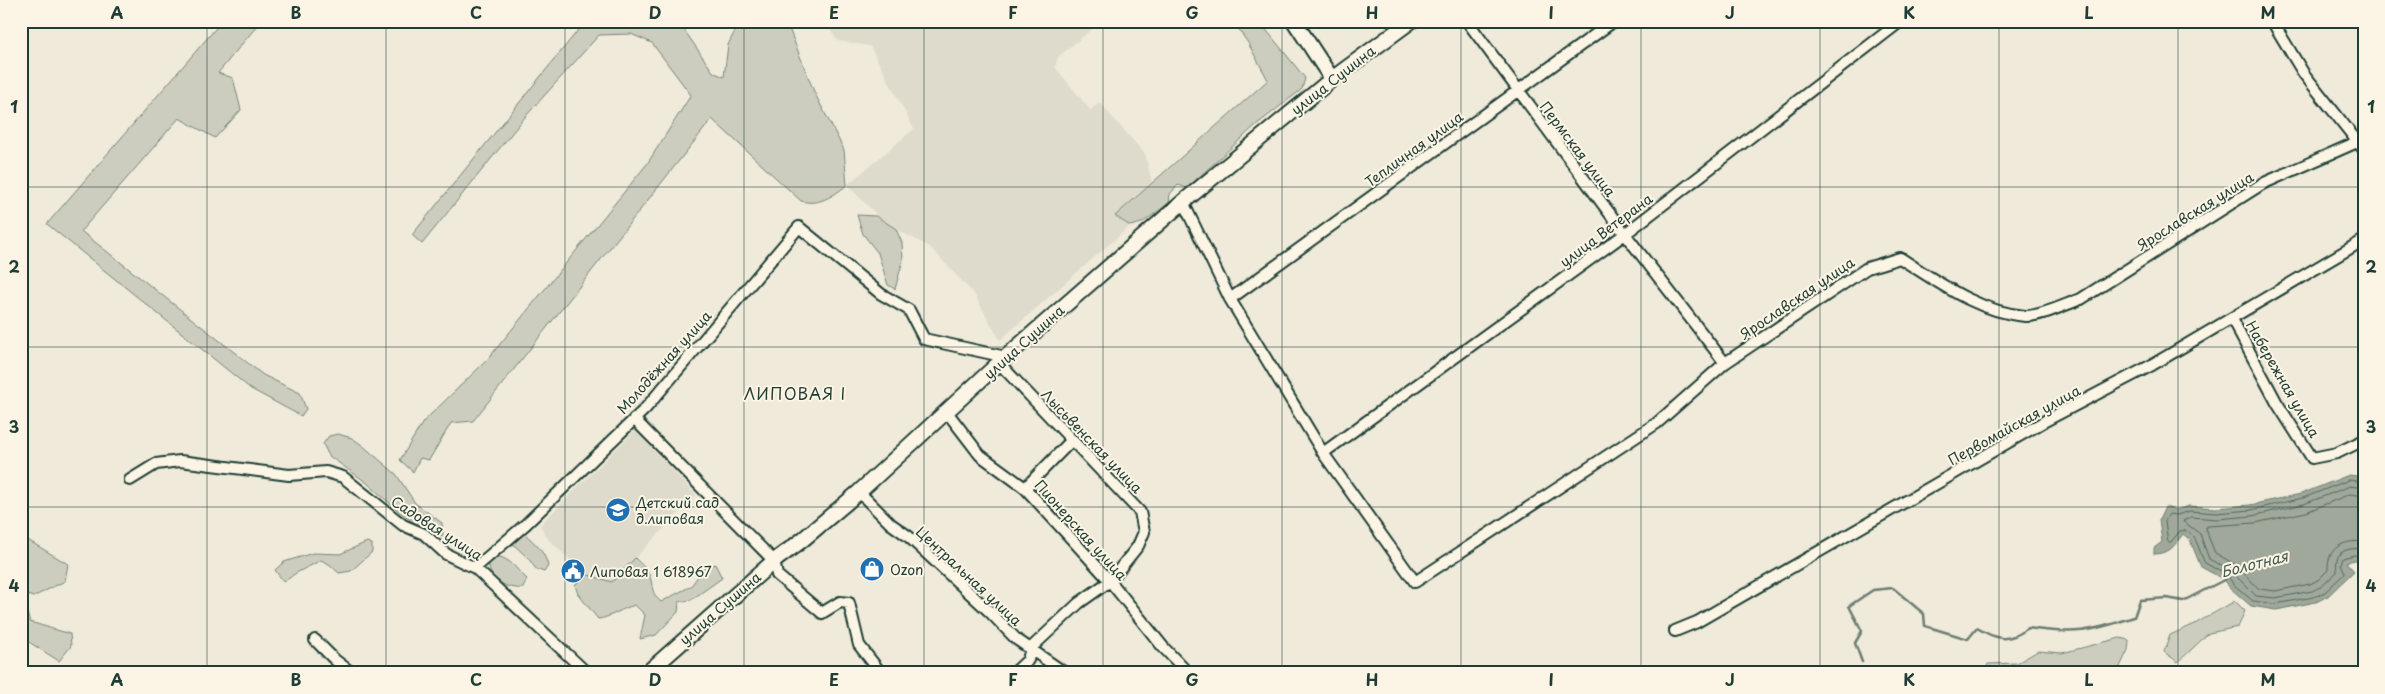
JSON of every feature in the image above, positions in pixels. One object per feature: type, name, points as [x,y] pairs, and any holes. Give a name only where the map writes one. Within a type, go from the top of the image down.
[{"type":"street","points":[[1294,21],[1332,79]]},
{"type":"street","name":"улица Сушина","points":[[647,673],[774,560],[801,541],[859,492],[1002,360],[1183,202],[1332,79],[1411,21]]},
{"type":"street","name":"Пермская улица","points":[[1467,21],[1625,234],[1725,363]]},
{"type":"street","name":"Тепличная улица","points":[[1230,299],[1614,21]]},
{"type":"street","name":"улица Ветерана","points":[[1322,453],[1625,234],[1901,21]]},
{"type":"street","points":[[2272,21],[2304,74],[2362,144]]},
{"type":"street","name":"Ярославская улица","points":[[1322,453],[1415,582],[1657,423],[1725,363],[1867,268],[1900,258],[1981,305],[2027,316],[2081,299],[2262,184],[2362,144]]},
{"type":"street","points":[[1183,202],[1230,299],[1322,453]]},
{"type":"street","name":"Молодёжная улица","points":[[475,568],[526,524],[645,409],[799,227],[881,294],[909,310],[924,339],[1002,360]]},
{"type":"street","name":"Первомайская улица","points":[[1675,631],[1731,602],[2045,421],[2152,365],[2364,240]]},
{"type":"street","name":"Набережная улица","points":[[2232,318],[2277,403],[2312,458],[2337,453],[2364,440]]},
{"type":"street","name":"Лысьвенская улица","points":[[1002,360],[1071,441],[1115,484],[1140,512],[1144,532],[1138,546],[1110,581]]},
{"type":"street","name":"Пионерская улица","points":[[947,412],[980,454],[1026,488],[1110,581],[1163,647],[1188,673]]},
{"type":"street","points":[[634,419],[774,560],[777,575],[822,613],[840,602],[849,603],[859,645],[881,673]]},
{"type":"street","points":[[1026,488],[1071,441]]},
{"type":"street","name":"Садовая улица","points":[[130,480],[156,464],[180,461],[289,475],[326,472],[343,477],[402,525],[424,534],[446,554],[475,568],[587,673]]},
{"type":"street","name":"Центральная улица","points":[[859,492],[891,524],[908,536],[989,611],[1016,639],[1065,673]]},
{"type":"street","points":[[1014,673],[1028,660],[1031,648],[1079,603],[1110,581]]},
{"type":"street","points":[[315,640],[335,660],[352,673]]},
{"type":"shaded area","points":[[222,21],[261,21],[218,73],[233,78],[241,110],[215,138],[179,118],[81,231],[263,375],[300,393],[306,409],[301,416],[251,389],[47,224]]},
{"type":"shaded area","points":[[578,21],[678,21],[713,72],[724,77],[728,45],[740,21],[786,21],[815,94],[844,150],[847,185],[826,199],[814,202],[801,201],[712,119],[473,421],[451,423],[429,460],[420,458],[413,472],[400,460],[423,422],[487,360],[647,164],[691,95],[652,43],[631,34],[599,35],[525,117],[422,244],[412,235],[584,23]]},
{"type":"shaded area","points":[[824,21],[1102,21],[1058,57],[1055,67],[1090,110],[1100,103],[1145,154],[1152,182],[1115,216],[1130,226],[1000,340],[974,294],[930,247],[886,224],[847,185],[914,129],[870,46],[838,41]]},
{"type":"shaded area","points":[[1233,21],[1259,21],[1305,78],[1302,89],[1256,125],[1187,188],[1178,185],[1170,194],[1169,203],[1142,223],[1130,226],[1115,216],[1268,80],[1248,43]]},
{"type":"shaded area","points":[[857,215],[876,216],[896,229],[902,243],[903,260],[895,289],[888,285],[878,253],[863,234]]},
{"type":"shaded area","name":"Детский сад д.липовая","points":[[635,430],[696,495],[612,582],[585,574],[548,539],[540,525]]},
{"type":"shaded area","points":[[338,434],[352,438],[396,474],[415,503],[442,523],[443,535],[436,537],[403,515],[366,482],[329,456],[323,444],[329,436]]},
{"type":"shaded area","points":[[520,534],[525,534],[542,552],[548,566],[544,572],[536,569],[528,558],[513,544]]},
{"type":"shaded area","points":[[26,539],[68,564],[65,581],[33,597],[21,593],[21,545]]},
{"type":"shaded area","points":[[367,542],[372,544],[372,552],[351,571],[339,573],[321,560],[283,581],[275,570],[284,562],[313,553],[340,554]]},
{"type":"shaded area","points":[[496,556],[509,562],[527,579],[523,588],[505,585],[494,578],[489,567],[489,561]]},
{"type":"shaded area","points":[[635,558],[650,577],[654,593],[661,602],[691,586],[704,568],[715,564],[722,578],[691,600],[679,602],[678,612],[656,635],[640,639],[645,615],[635,605],[598,619],[578,594],[575,585],[585,574],[612,582]]},
{"type":"shaded area","points":[[2235,601],[2245,611],[2238,627],[2209,633],[2178,662],[2164,652],[2170,635],[2193,625]]},
{"type":"shaded area","points":[[21,604],[25,606],[30,622],[70,634],[71,646],[59,661],[21,637]]},
{"type":"shaded area","points":[[2120,638],[2129,640],[2128,650],[2117,673],[2072,673],[2059,665],[2056,673],[1984,673],[1988,664],[2017,663],[2038,651],[2062,653]]},
{"type":"water","points":[[2349,475],[2364,477],[2364,561],[2346,562],[2354,571],[2328,596],[2316,602],[2276,610],[2251,606],[2229,587],[2225,580],[2201,567],[2190,540],[2183,534],[2168,551],[2154,554],[2154,548],[2162,542],[2159,520],[2165,507],[2176,510],[2189,506],[2216,508],[2250,505],[2301,494]]},
{"type":"waterway","name":"Болотная","points":[[1862,662],[1855,643],[1862,631],[1849,606],[1873,590],[1893,588],[1924,614],[1925,626],[1968,639],[1977,628],[1997,637],[2008,638],[2028,628],[2070,632],[2105,626],[2134,617],[2140,600],[2167,598],[2183,601],[2226,579]]},
{"type":"place","name":"Детский сад д.липовая","points":[[618,510]]},
{"type":"place","name":"Ozon","points":[[872,569]]},
{"type":"place","name":"Липовая 1 618967","points":[[573,571]]},
{"type":"district","name":"ЛИПОВАЯ I","points":[[795,393]]}]
